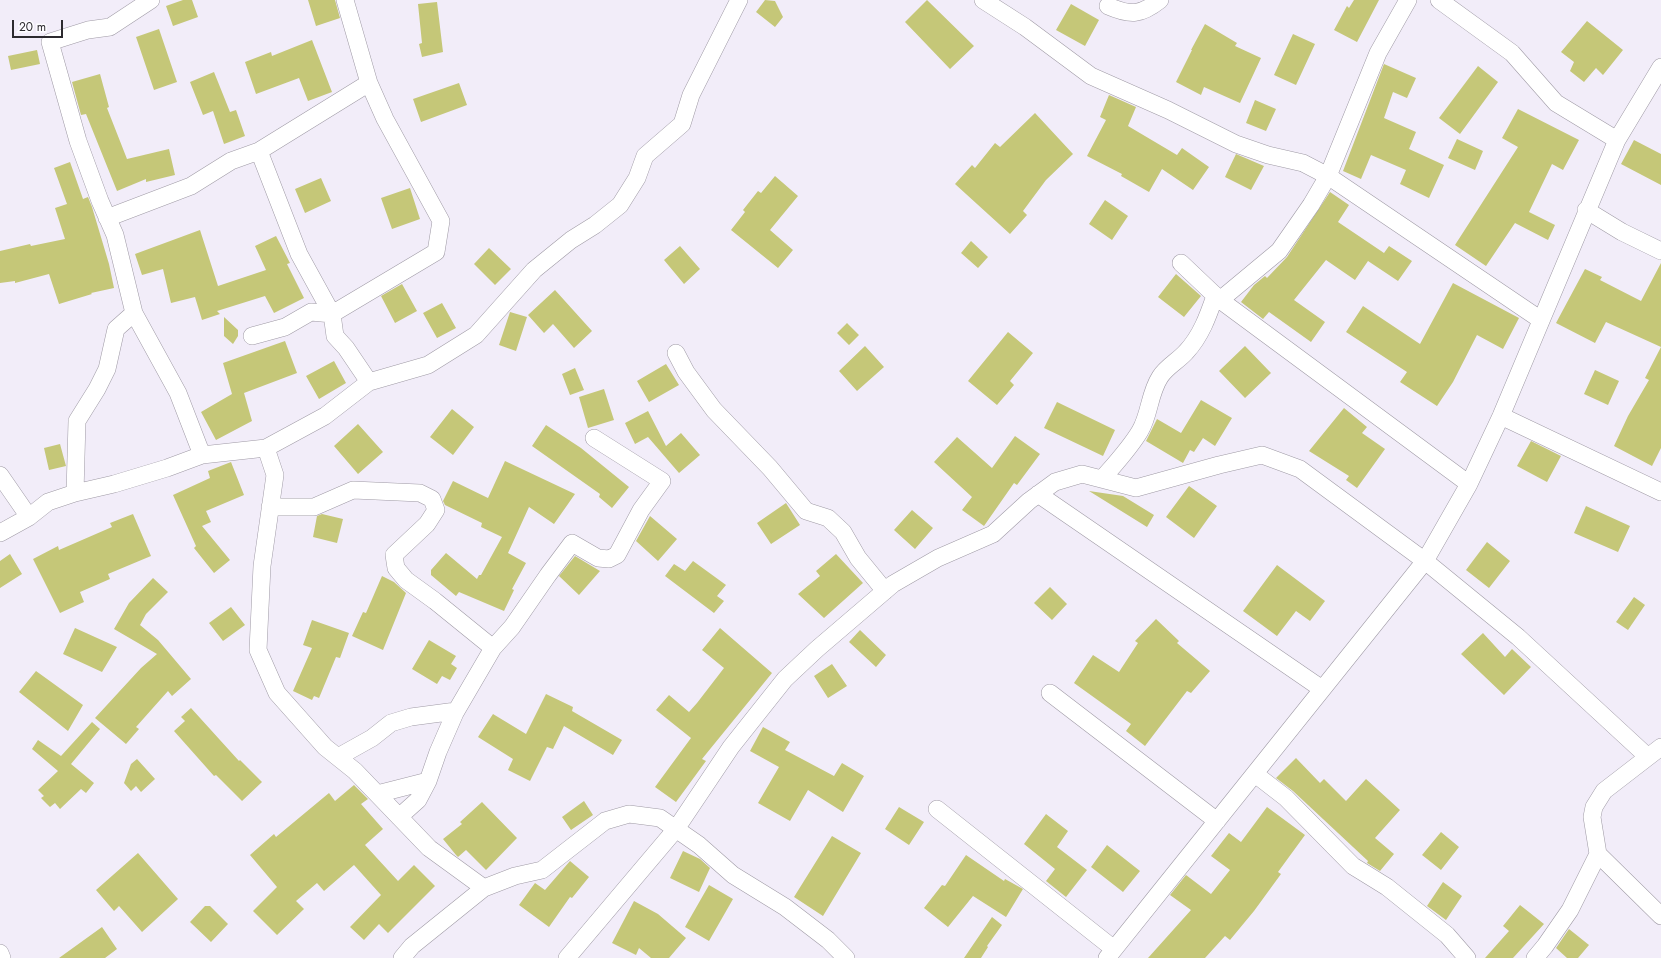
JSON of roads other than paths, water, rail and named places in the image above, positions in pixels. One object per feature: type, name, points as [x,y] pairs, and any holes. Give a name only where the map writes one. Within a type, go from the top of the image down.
[{"type":"street","points":[[151,0],[110,27],[88,30],[50,42],[78,141],[107,218],[115,235],[134,313],[178,393],[202,455]]},
{"type":"street","points":[[252,336],[285,327],[311,312],[332,314],[436,252],[441,221],[385,119],[369,83],[345,0]]},
{"type":"street","points":[[0,533],[28,517],[48,502],[76,493],[168,468],[202,455],[266,448],[325,416],[369,382],[428,365],[476,335],[534,270],[571,240],[595,225],[620,205],[637,178],[645,156],[682,124],[691,94],[739,0]]},
{"type":"street","points":[[983,0],[1025,27],[1091,76],[1168,110],[1236,144],[1268,155],[1303,162],[1328,176],[1541,320]]},
{"type":"street","points":[[1108,6],[1123,13],[1133,14],[1147,11],[1160,0]]},
{"type":"street","points":[[1102,479],[1140,431],[1148,412],[1152,392],[1161,376],[1186,353],[1197,339],[1218,298],[1279,251],[1311,205],[1328,176],[1378,53],[1408,0]]},
{"type":"street","points":[[1439,0],[1512,53],[1556,104],[1617,140]]},
{"type":"street","points":[[937,809],[1110,954],[1425,561],[1469,484],[1501,416],[1586,210],[1617,140],[1661,67]]},
{"type":"street","points":[[107,218],[190,186],[231,161],[259,151],[369,83]]},
{"type":"street","points":[[259,151],[299,254],[332,314],[335,336],[346,348],[369,382]]},
{"type":"street","points":[[1586,210],[1622,232],[1661,251]]},
{"type":"street","points":[[1180,263],[1218,298],[1469,484]]},
{"type":"street","points":[[76,493],[77,421],[97,389],[107,369],[116,330],[134,313]]},
{"type":"street","points":[[676,353],[686,372],[714,410],[770,468],[806,511],[828,518],[843,532],[858,558],[885,591]]},
{"type":"street","points":[[1501,416],[1661,492]]},
{"type":"street","points":[[399,817],[418,800],[428,781],[438,752],[456,711],[493,648],[512,627],[572,543],[598,558],[609,559],[617,555],[641,510],[662,481],[594,438]]},
{"type":"street","points":[[266,448],[275,475],[262,566],[258,650],[277,692],[325,747],[355,771],[429,848],[484,888]]},
{"type":"street","points":[[567,958],[676,829],[731,747],[784,679],[893,584],[938,558],[993,534],[1038,494],[1055,482],[1082,474],[1136,488],[1219,465],[1262,455],[1300,469],[1425,561],[1655,752],[1604,791],[1594,807],[1592,817],[1598,854],[1570,910],[1535,958]]},
{"type":"street","points":[[0,475],[28,517]]},
{"type":"street","points":[[270,507],[314,508],[353,490],[420,493],[432,499],[436,510],[427,524],[394,555],[396,568],[406,580],[435,601],[493,648]]},
{"type":"street","points":[[1038,494],[1322,689]]},
{"type":"street","points":[[1050,693],[1217,821]]},
{"type":"street","points":[[338,757],[372,738],[391,723],[411,717],[456,711]]},
{"type":"street","points":[[1255,774],[1286,798],[1353,866],[1387,887],[1447,935],[1467,958]]},
{"type":"street","points":[[377,794],[428,781]]},
{"type":"street","points":[[402,958],[412,946],[484,888],[515,876],[542,870],[605,821],[629,814],[660,818],[699,845],[733,875],[785,907],[828,940],[846,958]]},
{"type":"street","points":[[1598,854],[1661,916]]},
{"type":"street","points":[[0,953],[2,958]]}]
